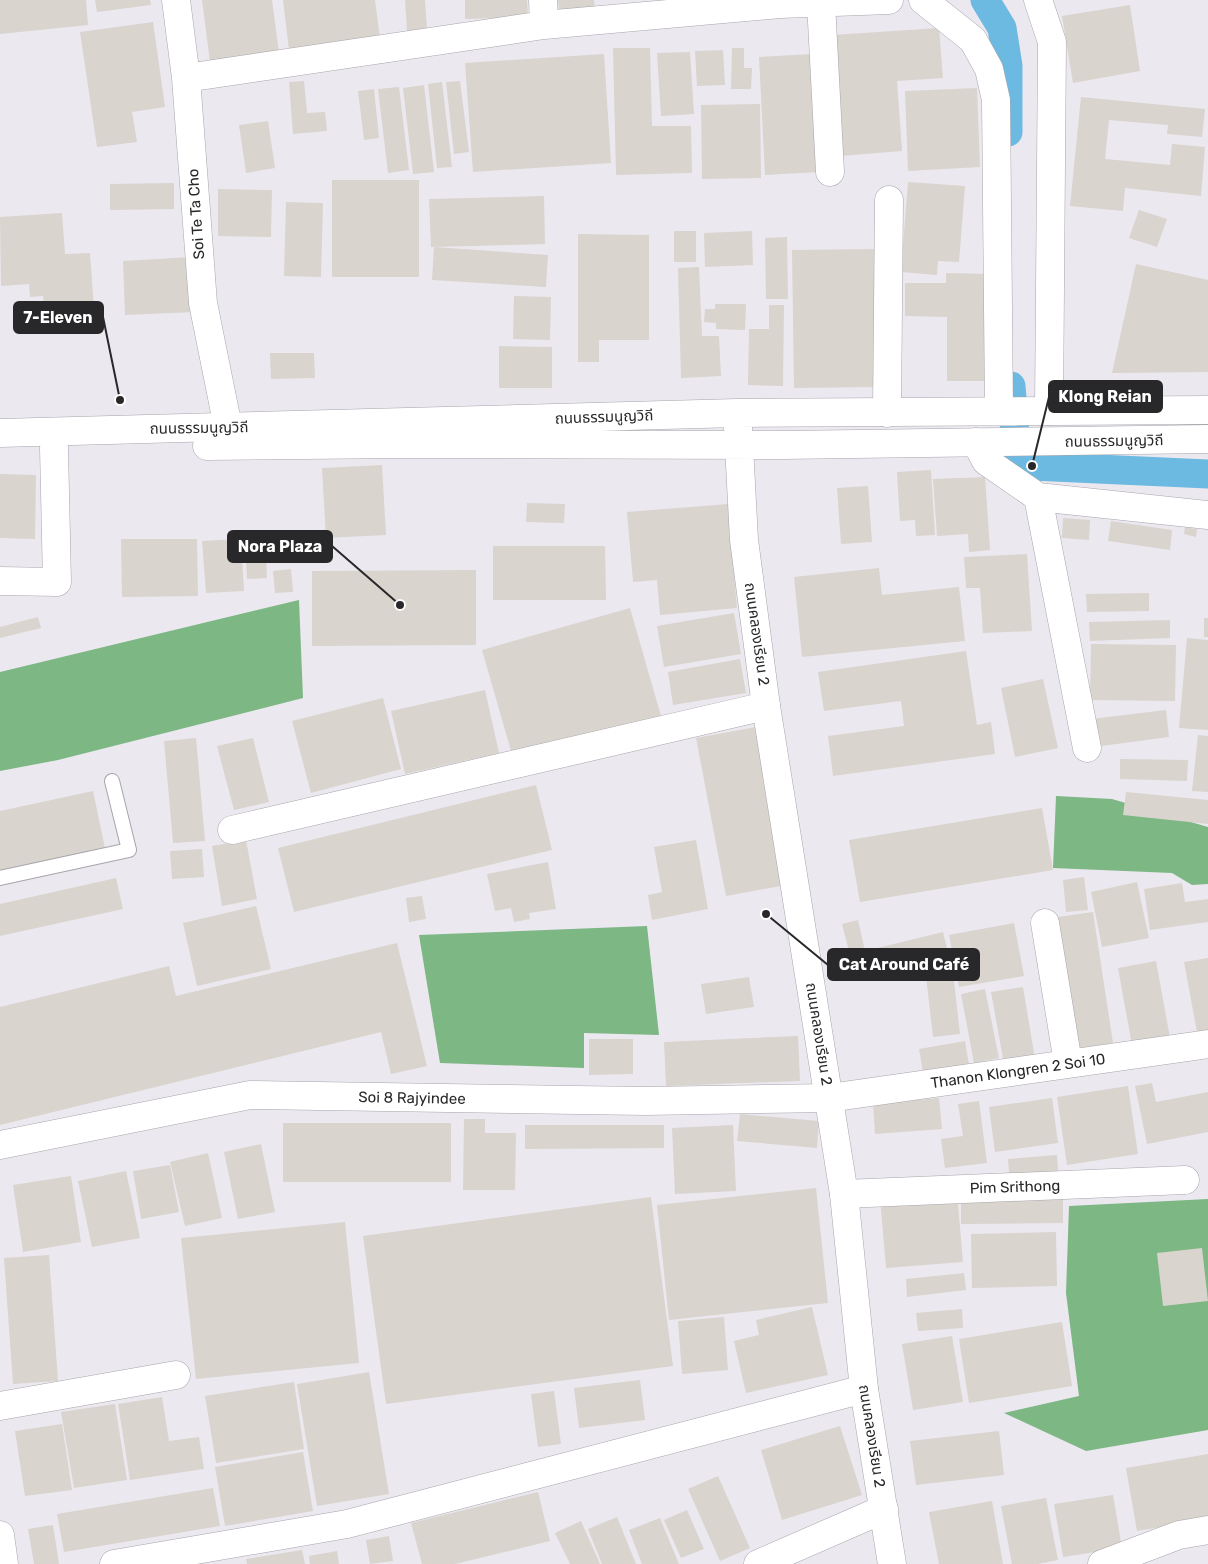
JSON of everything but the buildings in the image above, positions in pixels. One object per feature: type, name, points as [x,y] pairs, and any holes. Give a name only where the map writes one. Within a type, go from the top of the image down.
[{"type":"street","name":"Soi Te Ta Cho","points":[[176,0],[186,78],[203,304],[228,427]]},
{"type":"street","points":[[186,78],[543,13],[889,0]]},
{"type":"street","points":[[923,0],[973,40],[989,69],[996,100],[999,411]]},
{"type":"street","points":[[1038,0],[1052,42],[1047,411]]},
{"type":"street","points":[[821,3],[830,172]]},
{"type":"street","points":[[887,413],[889,200]]},
{"type":"street","name":"ถนนธรรมนูญวิถี","points":[[0,433],[737,413],[1208,410]]},
{"type":"street","name":"ถนนคลองเรียน 2","points":[[737,413],[744,540],[766,706],[844,1194],[864,1389],[892,1564]]},
{"type":"street","name":"ถนนธรรมนูญวิถี","points":[[0,448],[400,444],[738,445],[1208,439]]},
{"type":"street","points":[[986,443],[986,461],[1038,497],[1208,515]]},
{"type":"street","points":[[0,581],[57,582],[54,448]]},
{"type":"street","points":[[1038,497],[1088,748]]},
{"type":"street","points":[[232,830],[766,706]]},
{"type":"street","points":[[1045,923],[1068,1063]]},
{"type":"street","name":"Thanon Klongren 2 Soi 10","points":[[829,1098],[1208,1044]]},
{"type":"street","name":"Soi 8 Rajyindee","points":[[0,1145],[250,1095],[645,1102],[829,1098]]},
{"type":"street","name":"Pim Srithong","points":[[844,1194],[1185,1180]]},
{"type":"street","points":[[0,1406],[176,1375]]},
{"type":"street","points":[[114,1564],[347,1524],[864,1389]]},
{"type":"street","points":[[758,1564],[884,1509]]},
{"type":"street","points":[[1102,1564],[1179,1535],[1208,1530]]},
{"type":"street","points":[[0,1535],[4,1564]]},
{"type":"lane","points":[[0,878],[129,850],[112,781]]},
{"type":"green space","points":[[299,600],[303,698],[58,760],[0,771],[0,672]]},
{"type":"green space","points":[[1056,796],[1112,799],[1208,827],[1208,884],[1192,885],[1172,873],[1053,868]]},
{"type":"green space","points":[[647,926],[659,1035],[584,1033],[584,1068],[440,1063],[419,935]]},
{"type":"green space","points":[[1208,1199],[1208,1430],[1086,1451],[1004,1413],[1079,1396],[1066,1293],[1069,1206]]},
{"type":"waterway","points":[[985,0],[1002,28],[1008,66],[1008,132]]},
{"type":"waterway","points":[[1011,386],[1017,457],[1032,466],[1208,474]]},
{"type":"place","name":"7-Eleven","points":[[120,400]]},
{"type":"place","name":"Klong Reian","points":[[1032,466]]},
{"type":"place","name":"Nora Plaza","points":[[400,605]]},
{"type":"place","name":"Cat Around Café","points":[[766,914]]}]
